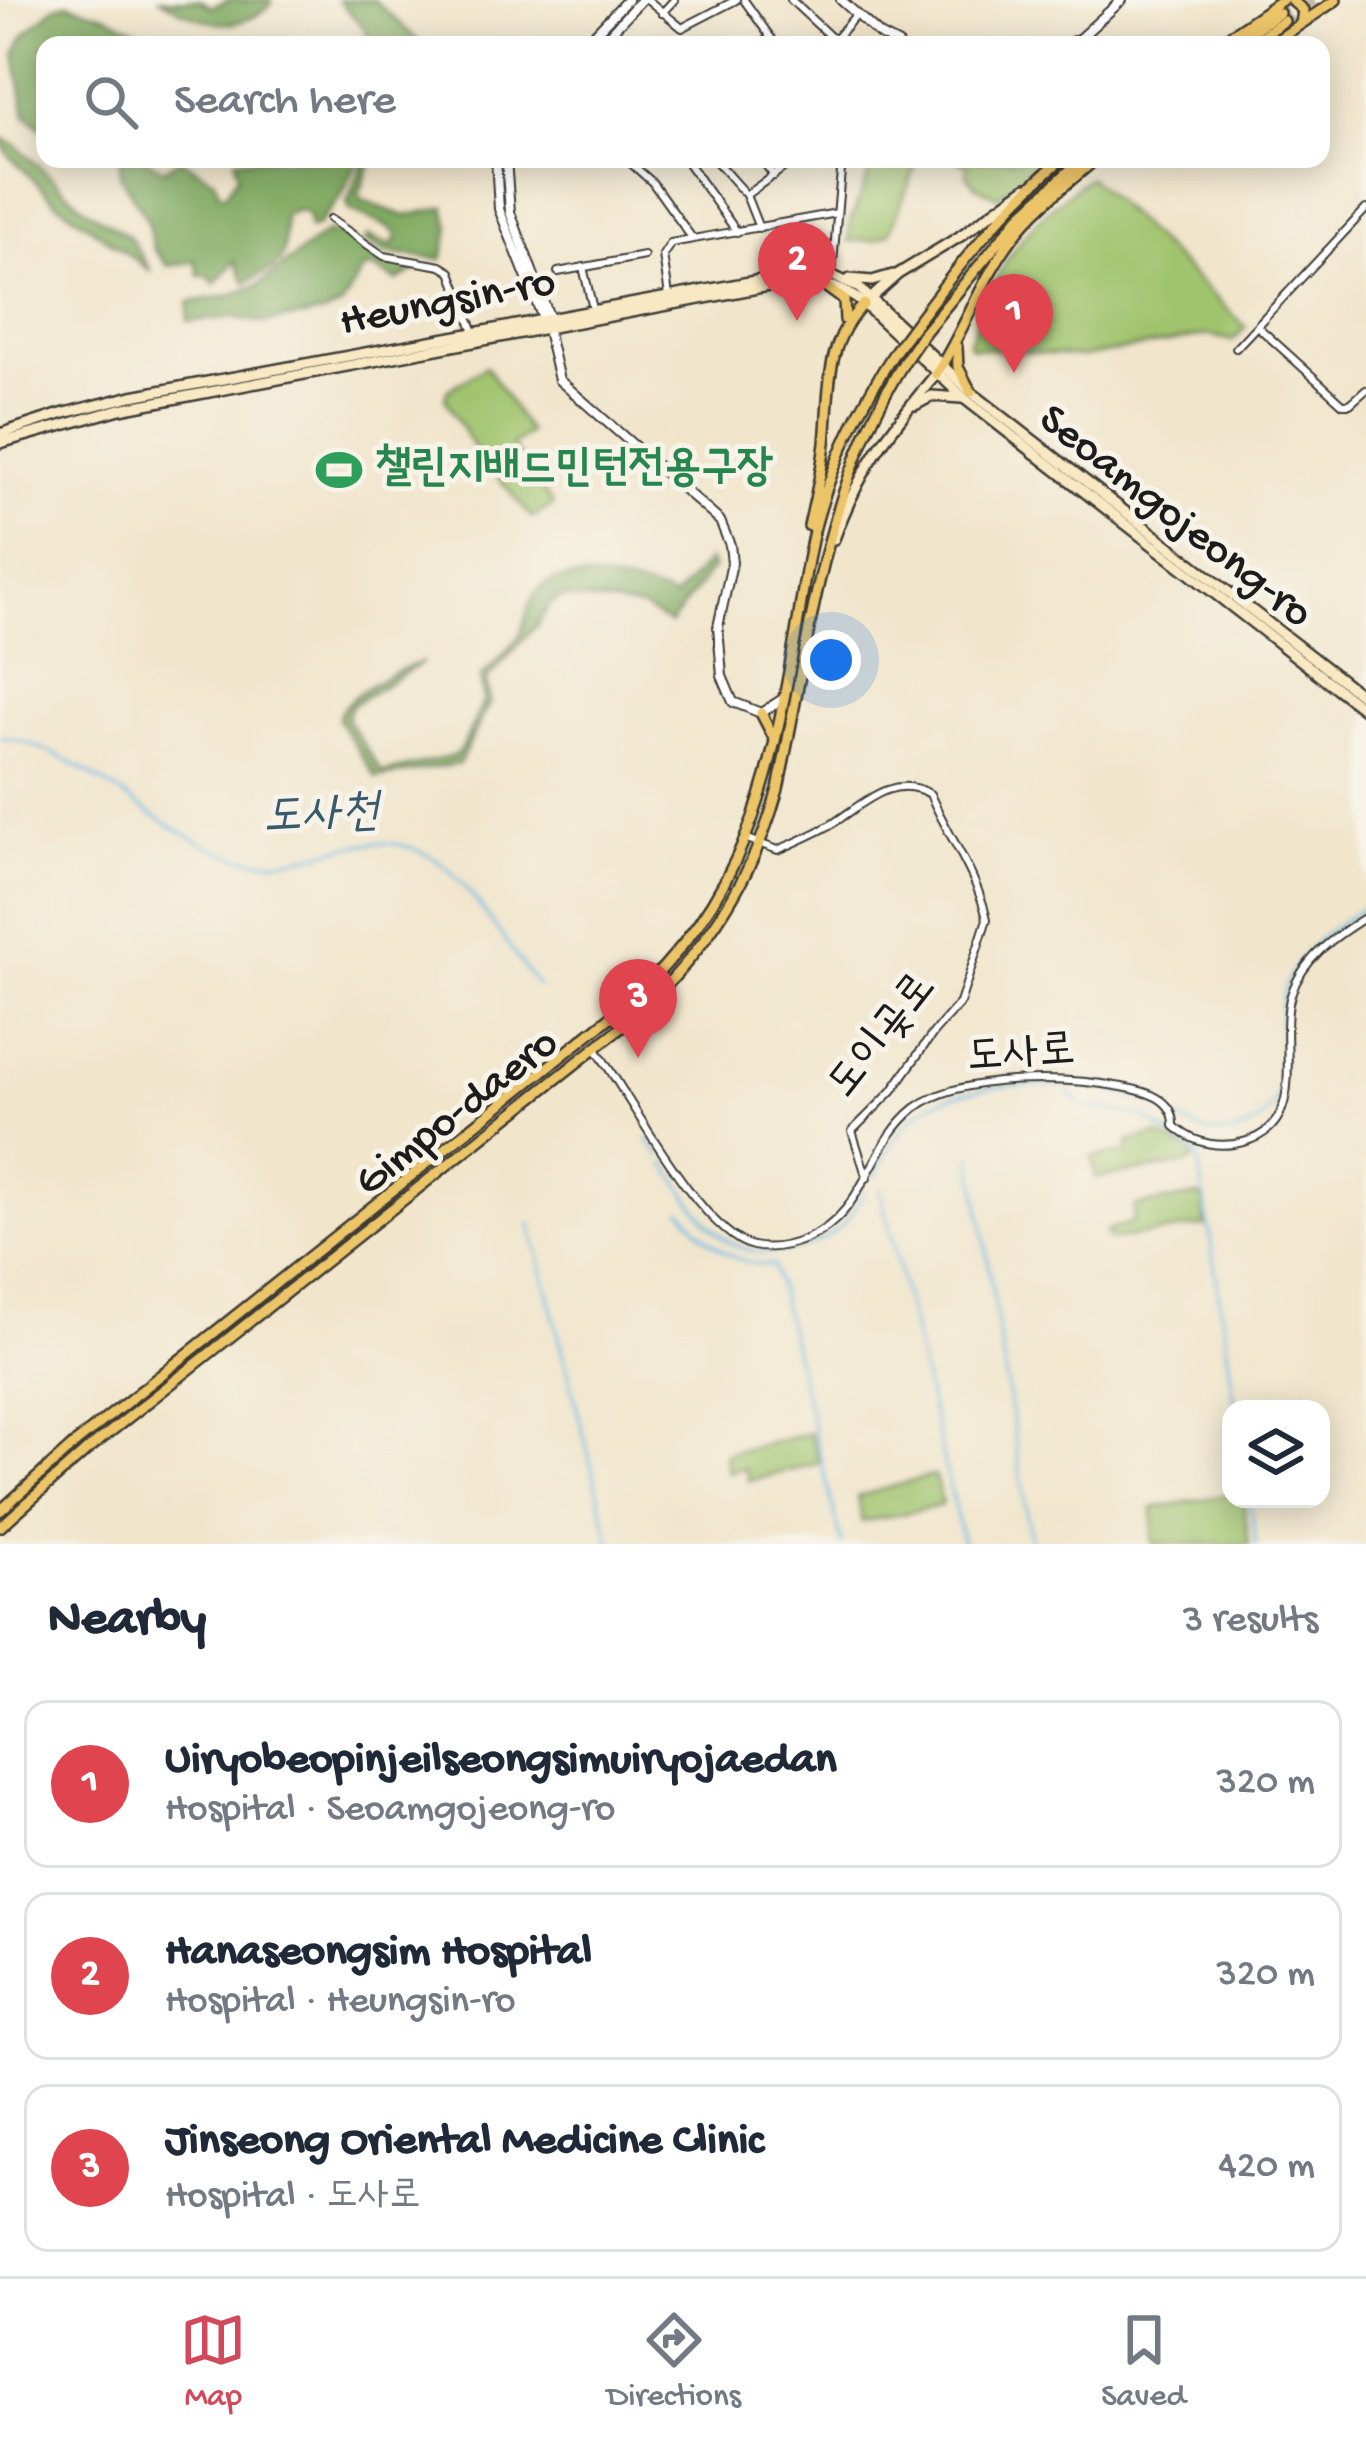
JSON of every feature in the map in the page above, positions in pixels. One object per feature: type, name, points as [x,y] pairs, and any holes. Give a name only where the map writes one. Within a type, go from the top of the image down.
[{"type":"main road","points":[[1230,36],[1286,0],[1303,10],[1301,25]]},
{"type":"main road","points":[[1284,36],[1336,0]]},
{"type":"main road","points":[[1247,36],[1281,17],[1259,36]]},
{"type":"main road","name":"Gimpo-daero","points":[[0,1510],[94,1428],[623,1007],[699,927],[747,838],[776,742],[816,521],[851,428],[896,350],[965,257],[1051,168]]},
{"type":"main road","name":"Gimpo-daero","points":[[0,1527],[86,1450],[595,1048],[648,1004],[698,950],[732,902],[760,844],[778,789],[821,572],[855,453],[924,333],[984,255],[1073,168]]},
{"type":"main road","points":[[821,572],[853,488],[874,450],[958,342],[987,278],[1015,235],[1086,168]]},
{"type":"main road","points":[[844,327],[898,274],[1031,184]]},
{"type":"main road","name":"Heungsin-ro","points":[[0,439],[120,409],[593,309],[787,274],[836,276],[892,326]]},
{"type":"main road","points":[[836,276],[872,280],[898,274]]},
{"type":"main road","name":"Heungsin-ro","points":[[547,320],[795,281],[822,284],[868,300]]},
{"type":"main road","points":[[807,572],[808,528],[822,464],[831,363],[844,327],[844,300],[822,284]]},
{"type":"main road","name":"Seoamgojeong-ro","points":[[892,326],[938,371],[1366,711]]},
{"type":"main road","points":[[905,412],[932,396],[968,395],[958,368],[958,342]]},
{"type":"main road","name":"Seoamgojeong-ro","points":[[968,395],[1366,699]]},
{"type":"main road","points":[[761,713],[776,742]]},
{"type":"street","points":[[593,36],[627,0]]},
{"type":"street","points":[[608,36],[645,0],[682,28],[740,0],[768,36]]},
{"type":"street","points":[[662,13],[674,0]]},
{"type":"street","points":[[791,0],[826,36]]},
{"type":"street","points":[[841,0],[886,36]]},
{"type":"street","points":[[1082,36],[1122,0]]},
{"type":"street","points":[[837,36],[856,15]]},
{"type":"street","points":[[497,168],[499,209],[547,320]]},
{"type":"street","points":[[507,168],[510,212],[547,320],[556,374],[562,385],[700,501],[723,527],[732,563],[718,627],[722,676],[733,702],[761,713],[784,698]]},
{"type":"street","points":[[636,168],[652,182],[692,238]]},
{"type":"street","points":[[691,168],[737,232]]},
{"type":"street","points":[[722,168],[746,195],[759,227]]},
{"type":"street","points":[[768,168],[775,176]]},
{"type":"street","points":[[746,195],[785,168]]},
{"type":"street","points":[[836,276],[841,168]]},
{"type":"street","points":[[1236,348],[1366,209]]},
{"type":"street","points":[[669,296],[664,250],[671,243],[837,213]]},
{"type":"street","points":[[330,219],[384,256],[452,272],[477,337]]},
{"type":"street","points":[[558,272],[644,256]]},
{"type":"street","points":[[583,267],[593,309]]},
{"type":"street","points":[[1257,326],[1343,404],[1350,404],[1366,390]]},
{"type":"street","name":"도이곶로","points":[[760,844],[778,850],[831,825],[881,792],[916,787],[929,794],[968,867],[987,915],[960,1004],[892,1091],[852,1130],[867,1178]]},
{"type":"street","points":[[747,838],[760,844]]},
{"type":"street","name":"도사로","points":[[595,1048],[719,1226],[737,1240],[770,1248],[812,1237],[837,1223],[913,1110],[937,1097],[995,1084],[1121,1087],[1167,1104],[1174,1111],[1174,1126],[1193,1139],[1231,1144],[1257,1136],[1272,1125],[1286,1095],[1289,1007],[1301,973],[1316,953],[1366,916]]},
{"type":"green space","points":[[161,0],[200,0],[211,7],[231,0],[271,0],[271,5],[244,21],[217,23]]},
{"type":"green space","points":[[338,0],[374,0],[413,36],[366,36]]},
{"type":"green space","points":[[66,3],[150,36],[36,36],[36,123],[26,115],[15,55],[23,36],[54,7]]},
{"type":"green space","points":[[0,137],[16,145],[85,208],[129,236],[151,271],[56,202],[7,153]]},
{"type":"green space","points":[[120,168],[195,168],[214,179],[219,193],[225,195],[238,175],[237,168],[355,168],[342,195],[316,227],[309,228],[307,214],[297,210],[285,216],[284,250],[271,269],[245,282],[235,261],[215,284],[208,276],[199,276],[196,261],[168,266],[153,248],[147,220]]},
{"type":"green space","points":[[361,168],[369,168],[359,195],[362,201],[406,216],[445,207],[450,228],[442,259],[386,253],[365,240],[368,236],[392,246],[398,235],[349,210],[347,203]]},
{"type":"green space","points":[[871,168],[915,168],[890,233],[875,240],[849,241],[850,222]]},
{"type":"green space","points":[[968,168],[1032,168],[998,197],[975,185],[966,174]]},
{"type":"green space","points":[[1089,177],[1246,327],[1233,341],[1209,335],[1083,357],[971,347],[968,343],[980,314],[1014,250],[1043,215]]},
{"type":"green space","points":[[327,232],[344,236],[389,263],[416,270],[397,281],[364,268],[342,306],[323,314],[261,323],[233,317],[188,322],[189,302],[232,295],[260,284]]},
{"type":"green space","points":[[486,366],[529,433],[512,446],[553,505],[532,518],[473,447],[445,398],[447,391]]},
{"type":"green space","points":[[709,560],[713,567],[670,624],[642,608],[563,597],[550,604],[486,680],[490,702],[459,764],[376,778],[338,720],[360,692],[423,662],[350,706],[347,719],[382,773],[454,756],[484,700],[480,678],[515,642],[533,597],[543,586],[589,578],[674,598]]},
{"type":"green space","points":[[1158,1135],[1193,1153],[1194,1159],[1096,1178],[1092,1157],[1129,1152],[1128,1142]]},
{"type":"green space","points":[[1203,1198],[1205,1226],[1107,1237],[1106,1231],[1133,1222],[1135,1206]]},
{"type":"green space","points":[[810,1433],[820,1463],[749,1481],[745,1468],[728,1472],[724,1454]]},
{"type":"green space","points":[[931,1476],[942,1503],[939,1506],[862,1522],[858,1496]]},
{"type":"green space","points":[[1222,1496],[1222,1508],[1244,1508],[1249,1544],[1153,1544],[1153,1508]]},
{"type":"waterway","name":"도사천","points":[[0,737],[64,759],[190,837],[222,851],[278,861],[389,843],[435,859],[461,883],[538,987]]},
{"type":"waterway","points":[[1178,1119],[1220,1134],[1238,1132],[1265,1116],[1280,1082],[1282,1001],[1293,970],[1310,948],[1366,906]]},
{"type":"waterway","points":[[874,1177],[894,1140],[915,1115],[947,1098],[977,1090],[1083,1087],[1147,1102],[1170,1114]]},
{"type":"waterway","points":[[1069,1094],[1080,1103]]},
{"type":"waterway","points":[[1088,1106],[1144,1117],[1198,1155],[1235,1400]]},
{"type":"waterway","points":[[648,1139],[660,1156]]},
{"type":"waterway","points":[[972,1156],[1031,1544]]},
{"type":"waterway","points":[[665,1163],[716,1231],[753,1251],[785,1251],[817,1242],[842,1225],[864,1193]]},
{"type":"waterway","points":[[880,1189],[963,1544]]},
{"type":"waterway","points":[[682,1210],[721,1250],[745,1261],[773,1265],[842,1544]]},
{"type":"waterway","points":[[531,1224],[611,1544]]},
{"type":"waterway","points":[[1251,1508],[1256,1544]]},
{"type":"tunnel","points":[[1279,13],[1298,0]]},
{"type":"tunnel","points":[[1284,21],[1315,0]]},
{"type":"place","name":"Hanaseongsim Hospital","points":[[797,321]]},
{"type":"place","name":"Uiryobeopinjeilseongsimuiryojaedan","points":[[1014,373]]},
{"type":"place","name":"챌린지배드민턴전용구장","points":[[339,470]]},
{"type":"place","name":"Jinseong Oriental Medicine Clinic","points":[[638,1058]]}]
